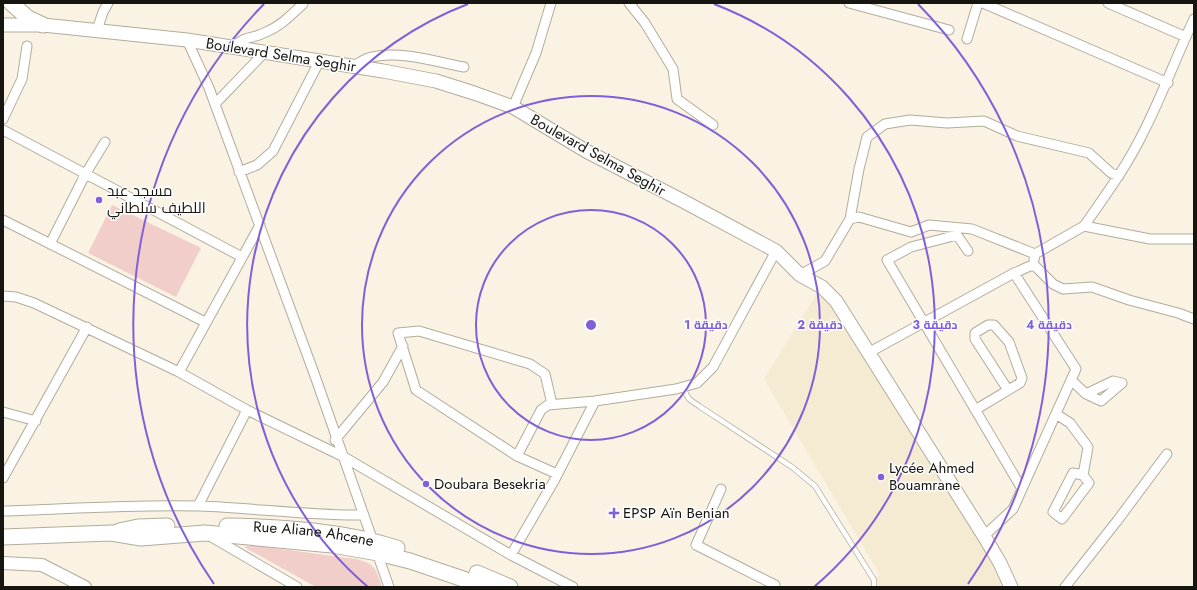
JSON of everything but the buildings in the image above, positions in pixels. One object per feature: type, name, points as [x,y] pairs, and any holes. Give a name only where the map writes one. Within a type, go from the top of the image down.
[{"type":"main road","points":[[11,3],[28,18],[43,25]]},
{"type":"main road","name":"Boulevard Selma Seghir","points":[[3,25],[43,25],[187,40],[383,71],[436,81],[513,108],[586,151],[776,251],[800,275],[822,287],[836,301],[984,536],[1000,563],[1011,587]]},
{"type":"main road","name":"Rue Aliane Ahcene","points":[[3,538],[111,533],[138,527],[264,526],[375,547],[483,575],[510,587]]},
{"type":"main road","name":"Rue Aliane Ahcene","points":[[111,533],[141,538],[205,533],[375,547],[410,561],[488,587]]},
{"type":"street","points":[[97,30],[103,12],[108,3]]},
{"type":"street","points":[[513,108],[536,52],[551,3]]},
{"type":"street","points":[[629,3],[645,23],[673,69],[677,99],[713,125]]},
{"type":"street","points":[[849,3],[949,30]]},
{"type":"street","points":[[967,39],[978,3]]},
{"type":"street","points":[[983,3],[1168,83]]},
{"type":"street","points":[[1108,3],[1186,37]]},
{"type":"street","points":[[233,47],[243,38],[264,34],[279,26],[303,4]]},
{"type":"street","points":[[1035,254],[1084,226],[1118,176],[1142,135],[1168,83],[1194,19]]},
{"type":"street","points":[[187,40],[202,71],[260,225],[344,457],[389,587]]},
{"type":"street","points":[[3,119],[20,83],[27,46]]},
{"type":"street","points":[[215,104],[264,53]]},
{"type":"street","points":[[352,67],[371,57],[386,55],[464,67]]},
{"type":"street","points":[[239,172],[257,165],[274,151],[319,62]]},
{"type":"street","points":[[800,275],[825,261],[850,220],[859,169],[867,137],[885,124],[910,120],[947,123],[984,122],[1017,136],[1089,153],[1111,173],[1118,176]]},
{"type":"street","points":[[3,130],[242,257]]},
{"type":"street","points":[[50,244],[86,173],[105,142]]},
{"type":"street","points":[[850,220],[859,216],[911,232],[930,225],[972,229],[1035,254]]},
{"type":"street","points":[[3,220],[205,322]]},
{"type":"street","points":[[179,372],[205,322],[260,225]]},
{"type":"street","points":[[1084,226],[1150,239],[1194,239]]},
{"type":"street","points":[[968,251],[957,235],[911,247],[887,260],[1022,489]]},
{"type":"street","points":[[517,456],[541,410],[552,404],[595,401],[682,387],[697,382],[713,367],[776,251]]},
{"type":"street","points":[[1034,265],[1035,254]]},
{"type":"street","points":[[868,353],[1014,274],[1023,271],[1029,266],[1034,265]]},
{"type":"street","points":[[1034,265],[1054,284],[1063,289],[1092,287],[1129,300],[1178,313],[1194,319]]},
{"type":"street","points":[[984,536],[1013,509],[1076,369],[1014,274]]},
{"type":"street","points":[[3,296],[16,297],[34,303],[179,372],[247,410],[344,457],[511,555],[573,587]]},
{"type":"street","points":[[975,410],[1020,383],[1022,378],[1009,342],[994,325],[988,324],[975,333],[975,339],[1008,390]]},
{"type":"street","points":[[3,478],[87,327]]},
{"type":"street","points":[[552,404],[545,374],[530,364],[419,331],[398,333],[416,390],[517,456],[557,474]]},
{"type":"street","points":[[327,449],[383,382],[403,346]]},
{"type":"street","points":[[1071,380],[1086,394]]},
{"type":"street","points":[[511,555],[557,474],[595,401]]},
{"type":"street","points":[[198,506],[247,410]]},
{"type":"street","points":[[3,412],[36,421]]},
{"type":"street","points":[[1056,414],[1070,423],[1088,447],[1083,475],[1089,483],[1062,519],[1053,512],[1073,473],[1083,475]]},
{"type":"street","points":[[1065,587],[1167,454]]},
{"type":"street","points":[[721,489],[696,545],[775,585],[774,587]]},
{"type":"street","points":[[3,511],[198,506],[258,508],[339,516],[364,515]]},
{"type":"street","points":[[205,533],[297,587]]},
{"type":"street","points":[[3,563],[42,565],[85,587]]},
{"type":"lane","points":[[682,387],[689,399],[792,467],[815,486],[874,580],[874,587]]},
{"type":"shaded area","points":[[112,205],[201,248],[176,297],[88,253]]},
{"type":"shaded area","name":"Lycée Ahmed Bouamrane","points":[[820,288],[1004,578],[1007,587],[880,587],[875,578],[880,575],[764,379]]},
{"type":"shaded area","points":[[251,545],[363,561],[374,568],[382,587],[316,587],[244,547]]},
{"type":"place","name":"مسجد عبد اللطيف سلطاني","points":[[99,200]]},
{"type":"place","name":"Lycée Ahmed Bouamrane","points":[[881,477]]},
{"type":"place","name":"Doubara Besekria","points":[[426,484]]},
{"type":"place","name":"EPSP Aïn Benian","points":[[614,513]]}]
